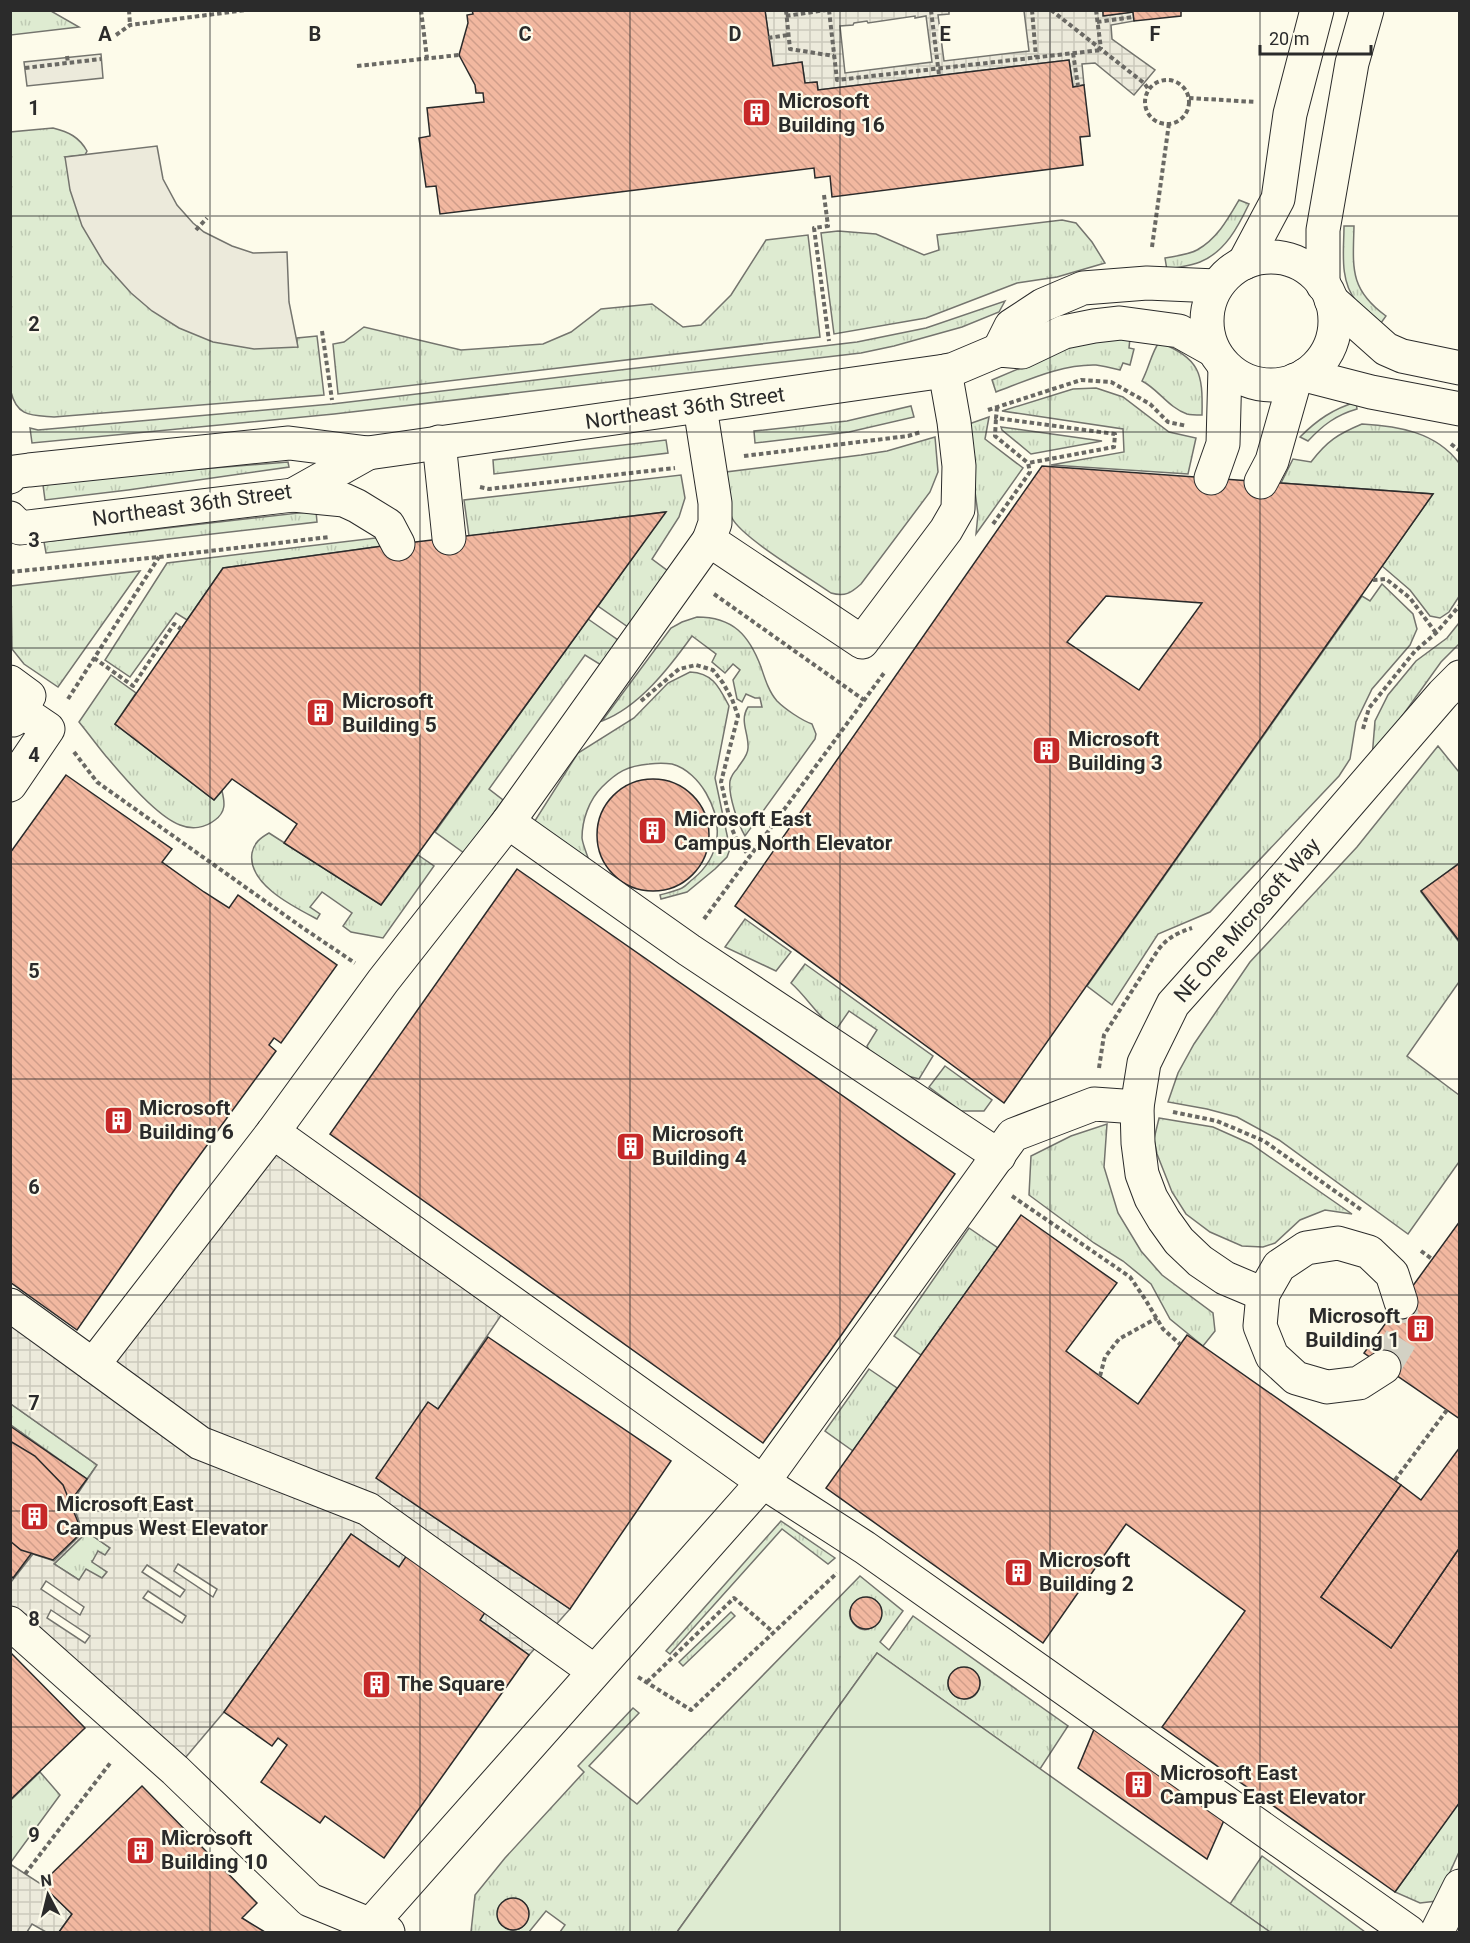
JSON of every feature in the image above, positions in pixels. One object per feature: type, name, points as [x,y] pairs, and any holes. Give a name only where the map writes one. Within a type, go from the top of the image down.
[{"type":"street","points":[[1244,263],[1278,200],[1290,114],[1317,10]]},
{"type":"street","points":[[1219,359],[1243,379],[1264,385],[1286,384],[1322,361],[1332,342],[1335,320],[1327,293],[1323,230],[1352,63],[1367,10]]},
{"type":"street","points":[[1210,478],[1223,444],[1219,359],[1207,328],[1208,307],[1216,286],[1228,273],[1244,263],[1262,257],[1283,258],[1304,266],[1327,293],[1386,349],[1402,356],[1460,368]]},
{"type":"street","points":[[999,350],[1011,326],[1043,305],[1083,288],[1147,283],[1216,286]]},
{"type":"street","name":"Northeast 36th Street","points":[[10,477],[14,472],[289,443],[368,453],[700,407],[945,371],[999,350],[1022,351],[1064,332],[1120,323],[1179,331],[1219,359]]},
{"type":"street","points":[[709,540],[862,642],[946,530],[957,509],[959,466],[945,371]]},
{"type":"street","points":[[1300,377],[1460,409]]},
{"type":"street","points":[[1261,482],[1272,461],[1300,377]]},
{"type":"street","points":[[93,1365],[273,1132],[383,981],[508,822],[709,540],[715,523],[715,503],[700,407]]},
{"type":"street","points":[[439,442],[449,538]]},
{"type":"street","name":"Northeast 36th Street","points":[[10,518],[20,528],[293,495],[368,453]]},
{"type":"street","points":[[293,495],[344,500],[388,525],[398,544]]},
{"type":"street","name":"NE One Microsoft Way","points":[[1263,1294],[1225,1278],[1200,1261],[1179,1241],[1151,1198],[1142,1174],[1138,1143],[1137,1107],[1144,1063],[1173,1004],[1460,677]]},
{"type":"street","points":[[10,785],[48,729],[14,705]]},
{"type":"street","points":[[508,822],[992,1166]]},
{"type":"street","points":[[10,1623],[134,1733],[310,1900],[373,1930],[594,1671],[763,1482],[1013,1135],[1094,1104],[1137,1107]]},
{"type":"street","points":[[273,1132],[763,1482],[864,1547],[1429,1932],[1460,1886]]},
{"type":"street","points":[[1384,1367],[1359,1383],[1327,1388],[1296,1378],[1272,1356],[1260,1326],[1263,1294],[1279,1266],[1306,1248],[1338,1243],[1369,1252],[1392,1274],[1401,1302]]},
{"type":"street","points":[[10,1305],[200,1443],[368,1509],[594,1671]]},
{"type":"path","points":[[129,10],[130,25]]},
{"type":"path","points":[[116,35],[130,25],[246,10]]},
{"type":"path","points":[[421,10],[427,58]]},
{"type":"path","points":[[834,56],[790,49],[786,13],[828,10],[834,56],[837,80],[1101,50]]},
{"type":"path","points":[[931,10],[939,75]]},
{"type":"path","points":[[1032,10],[1036,57]]},
{"type":"path","points":[[1051,10],[1144,83],[1149,90]]},
{"type":"path","points":[[1096,10],[1101,50]]},
{"type":"path","points":[[1097,22],[1133,17]]},
{"type":"path","points":[[768,38],[789,35]]},
{"type":"path","points":[[1073,53],[1078,86]]},
{"type":"path","points":[[357,66],[459,55]]},
{"type":"path","points":[[67,56],[68,63]]},
{"type":"path","points":[[25,68],[101,59]]},
{"type":"path","points":[[1172,80],[1183,87],[1189,98],[1185,115],[1180,120],[1169,123],[1156,121],[1147,110],[1145,103],[1149,90],[1159,82],[1172,80]]},
{"type":"path","points":[[1189,98],[1256,102]]},
{"type":"path","points":[[1151,255],[1169,123]]},
{"type":"path","points":[[824,195],[828,226],[814,228],[829,341]]},
{"type":"path","points":[[196,230],[207,218]]},
{"type":"path","points":[[322,331],[332,400]]},
{"type":"path","points":[[954,422],[1081,380],[1111,382],[1150,404],[1168,422],[1189,426]]},
{"type":"path","points":[[989,529],[1030,472],[1028,463],[995,435],[997,406]]},
{"type":"path","points":[[996,418],[1115,434],[1114,447],[1028,463]]},
{"type":"path","points":[[10,572],[159,557],[350,533],[367,511]]},
{"type":"path","points":[[159,557],[48,729],[67,742],[98,782],[303,928],[383,981]]},
{"type":"path","points":[[684,574],[864,700]]},
{"type":"path","points":[[1373,580],[1386,579],[1410,598],[1436,633]]},
{"type":"path","points":[[94,658],[133,686],[174,624],[181,628]]},
{"type":"path","points":[[639,702],[679,669],[696,665],[713,670],[723,683],[738,716],[722,782],[723,795],[732,829],[749,856]]},
{"type":"path","points":[[684,946],[884,672]]},
{"type":"path","points":[[1137,1107],[1217,1121],[1264,1141],[1366,1214]]},
{"type":"path","points":[[992,1166],[1130,1277],[1162,1329],[1180,1344]]},
{"type":"path","points":[[1413,1246],[1432,1259]]},
{"type":"path","points":[[1100,1376],[1105,1357],[1119,1339],[1156,1318]]},
{"type":"path","points":[[1395,1480],[1447,1410]]},
{"type":"path","points":[[773,1632],[734,1598],[647,1682],[691,1710],[837,1573]]},
{"type":"path","points":[[25,1874],[134,1733]]},
{"type":"green space","points":[[10,11],[51,11],[79,27],[11,35]]},
{"type":"green space","points":[[53,128],[73,136],[87,151],[85,155],[65,157],[297,347],[297,338],[317,336],[324,395],[54,417],[39,416],[21,410],[11,392],[10,132]]},
{"type":"green space","points":[[1239,200],[1249,204],[1235,230],[1217,252],[1192,265],[1167,270],[1165,258],[1190,253],[1204,245],[1221,228]]},
{"type":"green space","points":[[1062,220],[1076,223],[1092,242],[1105,263],[1057,277],[1017,283],[926,318],[834,334],[821,233],[838,231],[876,234],[924,255],[939,250],[937,235]]},
{"type":"green space","points":[[1344,226],[1354,226],[1353,254],[1356,277],[1365,296],[1386,316],[1381,323],[1358,304],[1347,284],[1344,265]]},
{"type":"green space","points":[[808,235],[820,337],[338,394],[333,344],[344,342],[364,327],[461,350],[543,344],[571,332],[601,309],[652,304],[683,327],[701,325],[731,295],[766,240]]},
{"type":"green space","points":[[1005,301],[999,312],[962,327],[861,353],[334,414],[32,443],[30,428],[38,430],[332,404],[857,342],[926,328]]},
{"type":"green space","points":[[1130,338],[1129,348],[1134,349],[1130,365],[1123,363],[1120,370],[1096,365],[1071,367],[996,392],[992,380],[1082,342]]},
{"type":"green space","points":[[1159,342],[1183,355],[1196,369],[1200,377],[1202,415],[1181,411],[1142,381]]},
{"type":"green space","points":[[1096,388],[1123,397],[1169,432],[1196,438],[1188,474],[1051,465],[1124,452],[1123,429],[1002,411],[1073,389]]},
{"type":"green space","points":[[1356,402],[1357,409],[1330,421],[1308,441],[1300,437],[1326,416]]},
{"type":"green space","points":[[911,406],[914,417],[849,432],[755,443],[754,431],[847,421]]},
{"type":"green space","points":[[989,417],[985,439],[1023,468],[976,534],[978,514],[966,425]]},
{"type":"green space","points":[[1362,424],[1402,429],[1428,438],[1439,444],[1459,463],[1460,595],[1449,612],[1440,618],[1430,616],[1410,590],[1382,566],[1433,494],[1281,483],[1293,459],[1311,462],[1334,439]]},
{"type":"green space","points":[[1001,427],[1102,441],[1031,454]]},
{"type":"green space","points":[[935,437],[938,472],[930,492],[861,584],[848,593],[840,595],[831,593],[777,557],[738,526],[730,513],[727,501],[726,472],[887,451]]},
{"type":"green space","points":[[666,440],[668,453],[494,474],[493,460]]},
{"type":"green space","points":[[288,462],[289,467],[45,500],[43,485],[127,475]]},
{"type":"green space","points":[[681,475],[685,498],[679,517],[652,559],[668,571],[628,627],[598,606],[665,512],[469,536],[464,500]]},
{"type":"green space","points":[[316,511],[317,522],[46,553],[44,542]]},
{"type":"green space","points":[[384,537],[390,545],[223,568],[187,620],[176,613],[130,677],[105,660],[167,563]]},
{"type":"green space","points":[[140,571],[58,687],[24,664],[12,649],[11,586]]},
{"type":"green space","points":[[1382,584],[1413,614],[1417,629],[1410,645],[1372,689],[1356,722],[1350,759],[1339,776],[1210,912],[1158,934],[1112,1005],[1087,986],[1362,596],[1370,601]]},
{"type":"green space","points":[[697,617],[720,620],[738,630],[751,646],[774,697],[789,711],[812,724],[816,734],[815,739],[745,836],[734,809],[730,781],[748,751],[745,712],[748,707],[762,707],[760,698],[746,694],[742,702],[737,699],[733,680],[740,670],[733,664],[725,673],[712,662],[716,654],[692,636],[663,673],[641,696],[616,715],[602,721],[671,628]]},
{"type":"green space","points":[[588,619],[618,640],[601,665],[585,655],[489,789],[503,800],[464,853],[435,832]]},
{"type":"green space","points":[[1459,623],[1459,644],[1441,662],[1372,758],[1375,721],[1388,695],[1416,661],[1447,638]]},
{"type":"green space","points":[[690,672],[710,678],[729,706],[715,778],[730,849],[727,857],[715,869],[687,892],[661,899],[660,895],[683,887],[702,870],[714,850],[717,839],[716,816],[712,805],[700,784],[683,769],[664,763],[634,766],[613,777],[597,792],[583,824],[583,844],[590,864],[531,827],[578,753],[634,718],[668,683]]},
{"type":"green space","points":[[111,675],[136,693],[115,724],[214,800],[222,791],[223,810],[219,817],[211,823],[189,827],[180,825],[161,813],[130,784],[79,722]]},
{"type":"green space","points":[[1438,746],[1459,772],[1459,863],[1421,892],[1459,942],[1459,982],[1407,1056],[1459,1095],[1459,1162],[1408,1234],[1279,1140],[1237,1117],[1168,1102],[1178,1073],[1194,1044],[1250,962],[1357,847]]},
{"type":"green space","points":[[269,833],[381,905],[418,855],[434,866],[383,938],[351,932],[343,926],[352,913],[322,892],[310,907],[320,914],[317,919],[285,901],[264,884],[252,864],[252,853],[258,841]]},
{"type":"green space","points":[[745,919],[791,952],[776,971],[725,947]]},
{"type":"green space","points":[[805,964],[933,1056],[919,1079],[889,1071],[876,1063],[867,1046],[877,1030],[849,1011],[836,1030],[824,1019],[791,983]]},
{"type":"green space","points":[[945,1066],[992,1100],[984,1111],[961,1111],[929,1087]]},
{"type":"green space","points":[[1159,1118],[1213,1127],[1251,1144],[1352,1214],[1325,1210],[1300,1220],[1275,1243],[1263,1247],[1242,1246],[1210,1232],[1186,1214],[1172,1192],[1157,1154],[1154,1139]]},
{"type":"green space","points":[[1107,1124],[1104,1167],[1118,1213],[1141,1251],[1162,1275],[1213,1313],[1215,1331],[1203,1346],[1170,1319],[1151,1284],[1123,1261],[1094,1243],[1029,1195],[1031,1156],[1071,1136]]},
{"type":"green space","points":[[969,1228],[998,1248],[921,1355],[894,1336]]},
{"type":"green space","points":[[869,1369],[897,1388],[853,1451],[825,1431]]},
{"type":"green space","points":[[11,1404],[97,1465],[87,1479],[11,1425]]},
{"type":"green space","points":[[781,1521],[835,1558],[828,1564],[782,1529],[670,1654],[666,1651]]},
{"type":"green space","points":[[87,1532],[110,1548],[105,1556],[92,1561],[107,1572],[102,1578],[79,1580],[54,1564]]},
{"type":"green space","points":[[860,1576],[903,1611],[880,1642],[889,1650],[913,1616],[1068,1726],[1040,1769],[877,1653],[677,1932],[560,1932],[565,1925],[546,1911],[529,1932],[471,1932],[475,1895],[505,1858],[584,1772],[578,1766],[633,1708],[639,1713],[589,1766],[637,1804]],"holes":[[[860,1599],[872,1600],[879,1604],[881,1611],[879,1618],[869,1629],[861,1629],[851,1620],[852,1606]],[[958,1668],[974,1672],[980,1683],[975,1695],[968,1699],[955,1695],[948,1683],[950,1676]],[[508,1899],[519,1900],[525,1904],[528,1917],[520,1928],[513,1930],[505,1927],[499,1921],[499,1909]]]},
{"type":"green space","points":[[731,1612],[735,1616],[683,1666],[679,1662]]},
{"type":"green space","points":[[877,1653],[1270,1932],[677,1932]]},
{"type":"green space","points":[[40,1772],[60,1795],[11,1862],[11,1800]]},
{"type":"green space","points":[[1459,1802],[1459,1852],[1437,1901],[1420,1903],[1395,1892]]},
{"type":"green space","points":[[1262,1856],[1365,1932],[1270,1932],[1230,1904]]},
{"type":"shaded area","points":[[765,11],[949,11],[949,14],[938,15],[944,61],[1029,51],[1024,11],[1103,11],[1104,16],[1133,12],[1134,21],[1111,25],[1112,39],[1155,70],[1134,95],[1095,63],[1082,64],[1084,85],[1073,87],[1069,60],[818,90],[817,82],[805,83],[802,62],[773,66]],"holes":[[[915,16],[915,18],[926,16],[932,62],[845,73],[840,26],[867,21],[868,23]]]},
{"type":"shaded area","points":[[101,54],[103,78],[27,86],[24,62]]},
{"type":"shaded area","points":[[157,146],[163,179],[177,205],[204,232],[232,246],[253,253],[287,252],[289,302],[298,347],[254,349],[213,342],[179,328],[152,311],[131,293],[104,263],[82,226],[70,190],[65,157]]},
{"type":"shaded area","points":[[273,1132],[510,1302],[438,1409],[428,1403],[377,1478],[570,1609],[529,1655],[480,1620],[407,1556],[399,1567],[351,1534],[224,1712],[175,1770],[11,1623],[11,1582],[33,1554],[54,1561],[83,1532],[72,1502],[97,1465],[11,1404],[11,1305],[93,1364]],"holes":[[[87,1532],[110,1548],[105,1555],[98,1551],[92,1562],[107,1572],[102,1578],[86,1569],[79,1580],[54,1564]],[[178,1564],[217,1589],[213,1597],[174,1571]],[[147,1565],[185,1590],[180,1597],[142,1572]],[[46,1581],[84,1607],[80,1615],[41,1589]],[[148,1591],[186,1616],[182,1623],[143,1598]],[[51,1610],[90,1636],[85,1643],[47,1618]]]},
{"type":"shaded area","points":[[10,1864],[41,1884],[72,1914],[59,1932],[46,1932],[32,1924],[27,1932],[11,1932]]},
{"type":"building","name":"Microsoft Building 16","points":[[472,10],[765,10],[773,66],[802,62],[805,83],[817,82],[818,90],[1069,60],[1073,87],[1084,85],[1090,136],[1080,137],[1083,165],[832,197],[830,176],[815,178],[814,168],[440,214],[436,186],[426,187],[419,138],[430,136],[427,108],[484,102],[483,93],[476,93],[475,85],[459,55],[468,23],[467,15],[473,14]]},
{"type":"building","points":[[1103,10],[1181,10],[1181,16],[1134,21],[1133,12],[1103,16]]},
{"type":"building","name":"Microsoft Building 3","points":[[1042,466],[1433,494],[1004,1103],[735,906]],"holes":[[[1106,596],[1202,603],[1139,690],[1067,642]]]},
{"type":"building","name":"Microsoft Building 5","points":[[666,512],[381,905],[284,843],[297,824],[232,779],[214,800],[115,724],[223,568],[390,545]]},
{"type":"building","name":"Microsoft Building 6","points":[[66,775],[172,849],[162,862],[204,892],[229,908],[238,895],[337,965],[281,1043],[274,1038],[269,1045],[276,1051],[175,1189],[77,1330],[10,1282],[10,853]]},
{"type":"building","name":"Microsoft East Campus North Elevator","points":[[653,779],[674,784],[692,796],[704,814],[709,835],[704,856],[692,874],[674,886],[653,891],[632,886],[614,874],[602,856],[597,835],[602,814],[614,796],[632,784]]},
{"type":"building","points":[[1460,863],[1460,942],[1421,891]]},
{"type":"building","name":"Microsoft Building 4","points":[[517,869],[955,1174],[763,1443],[330,1134]]},
{"type":"building","name":"Microsoft Building 2","points":[[1021,1215],[1117,1283],[1066,1351],[1138,1404],[1187,1335],[1401,1485],[1321,1597],[1391,1648],[1460,1547],[1460,1802],[1395,1892],[1162,1727],[1245,1611],[1126,1524],[1043,1643],[826,1488]]},
{"type":"building","name":"Microsoft Building 1","points":[[1460,1221],[1460,1419],[1364,1353]]},
{"type":"building","points":[[488,1337],[671,1461],[570,1609],[376,1478],[428,1402],[438,1409]]},
{"type":"building","name":"Microsoft East Campus West Elevator","points":[[10,1426],[87,1479],[13,1578],[10,1575]]},
{"type":"building","name":"Microsoft East Campus West Elevator","points":[[10,1441],[35,1456],[63,1485],[82,1532],[53,1560],[21,1550],[10,1541]]},
{"type":"building","points":[[1460,1447],[1460,1547],[1391,1648],[1321,1597],[1401,1485],[1421,1500]]},
{"type":"building","name":"The Square","points":[[351,1534],[399,1567],[407,1555],[486,1611],[480,1620],[529,1655],[384,1858],[325,1816],[320,1823],[261,1782],[287,1745],[278,1738],[272,1746],[224,1712]]},
{"type":"building","points":[[866,1597],[877,1602],[882,1613],[877,1624],[866,1629],[855,1624],[850,1613],[855,1602]]},
{"type":"building","points":[[10,1652],[85,1728],[10,1800]]},
{"type":"building","points":[[964,1667],[975,1672],[980,1683],[975,1694],[964,1699],[953,1694],[948,1683],[953,1672]]},
{"type":"building","name":"Microsoft East Campus East Elevator","points":[[1095,1727],[1225,1818],[1207,1859],[1078,1768]]},
{"type":"building","name":"Microsoft Building 10","points":[[142,1786],[257,1903],[242,1918],[265,1932],[59,1932],[72,1914],[41,1884]]},
{"type":"building","points":[[513,1898],[524,1903],[529,1914],[524,1925],[513,1930],[502,1925],[497,1914],[502,1903]]},
{"type":"tunnel","points":[[1384,1367],[1402,1337],[1401,1302]]},
{"type":"place","name":"Microsoft Building 16","points":[[757,113]]},
{"type":"place","name":"Microsoft Building 5","points":[[321,713]]},
{"type":"place","name":"Microsoft Building 3","points":[[1047,751]]},
{"type":"place","name":"Microsoft East Campus North Elevator","points":[[653,831]]},
{"type":"place","name":"Microsoft Building 6","points":[[118,1120]]},
{"type":"place","name":"Microsoft Building 4","points":[[631,1146]]},
{"type":"place","name":"Microsoft Building 1","points":[[1421,1328]]},
{"type":"place","name":"Microsoft East Campus West Elevator","points":[[35,1516]]},
{"type":"place","name":"Microsoft Building 2","points":[[1018,1572]]},
{"type":"place","name":"The Square","points":[[376,1684]]},
{"type":"place","name":"Microsoft East Campus East Elevator","points":[[1139,1785]]},
{"type":"place","name":"Microsoft Building 10","points":[[140,1850]]}]
